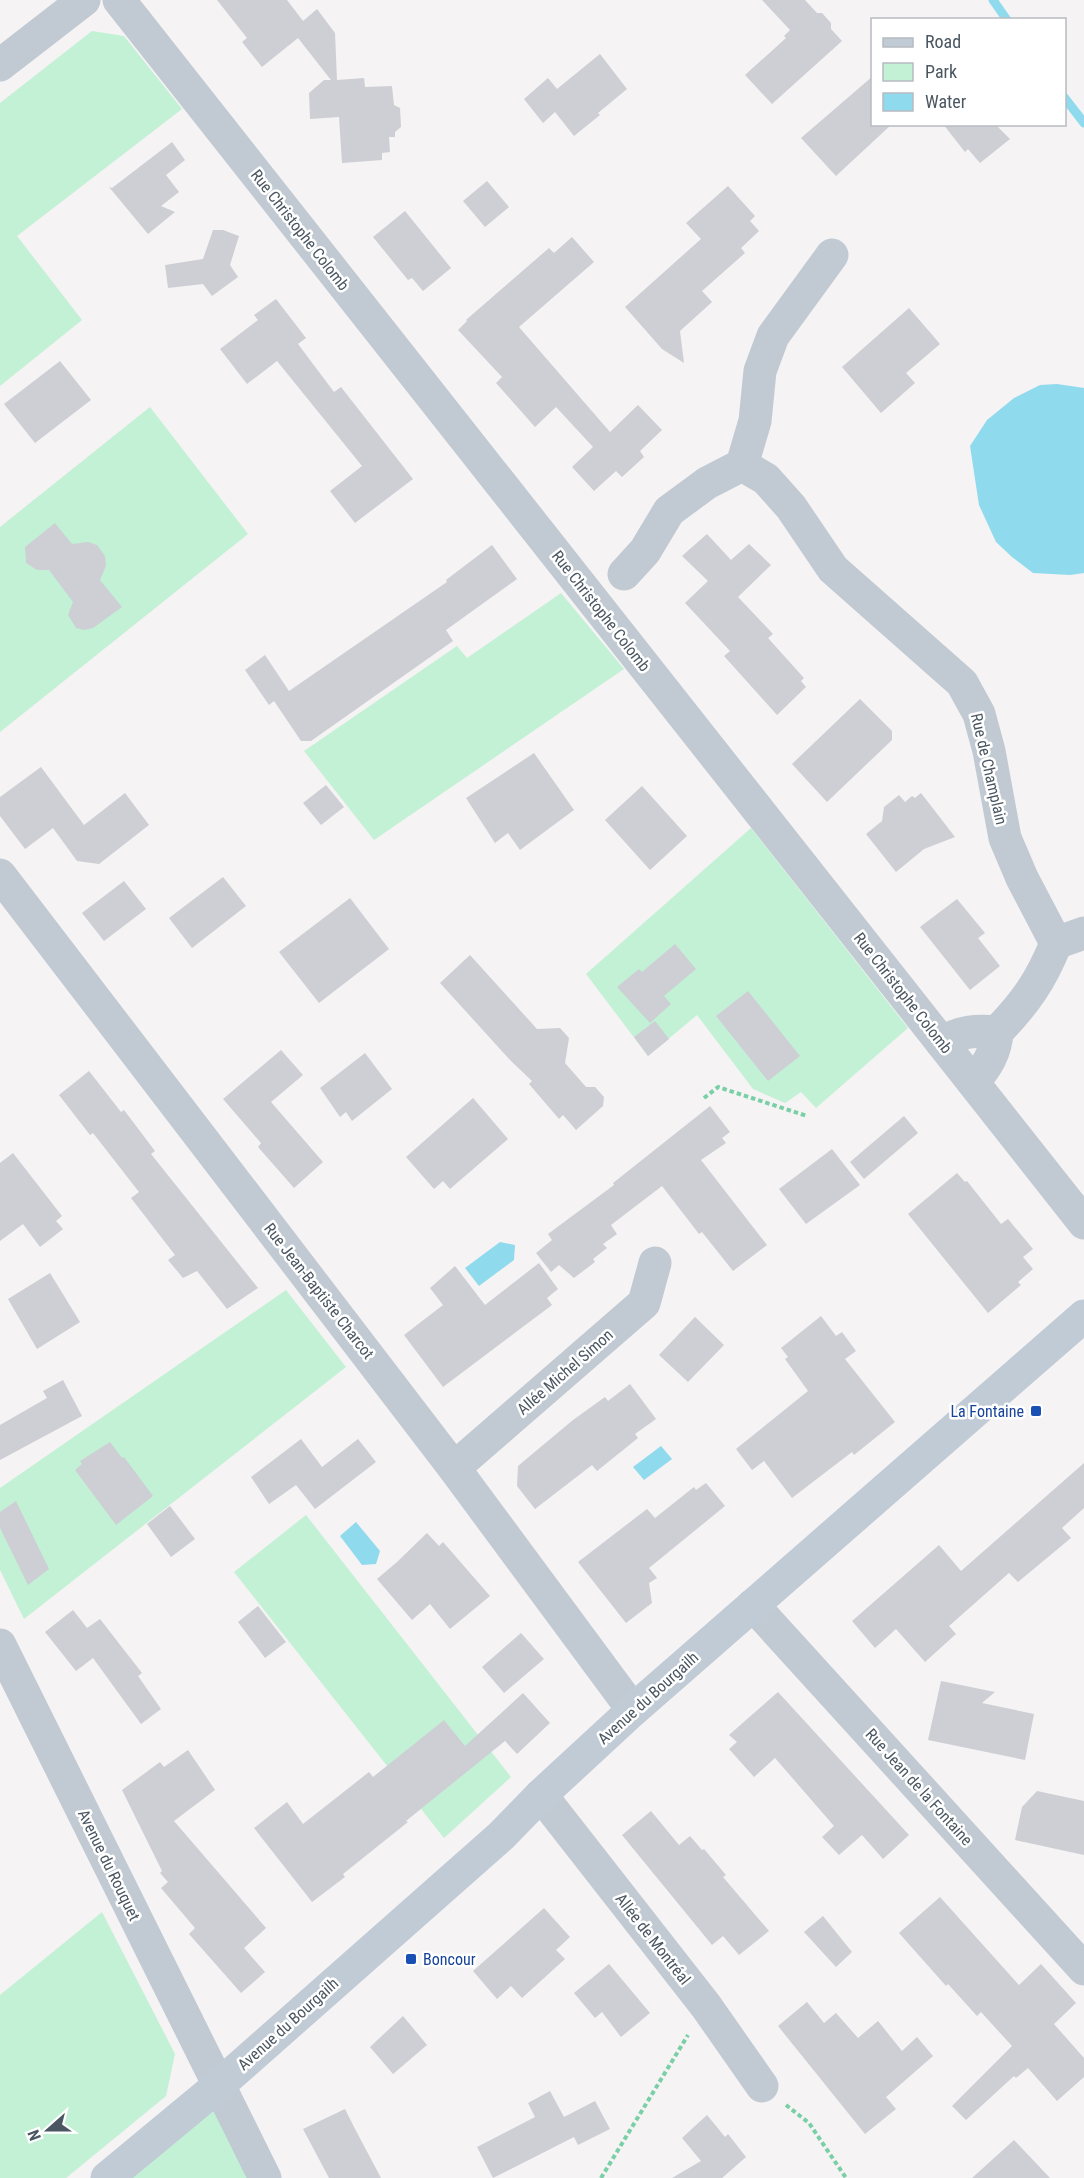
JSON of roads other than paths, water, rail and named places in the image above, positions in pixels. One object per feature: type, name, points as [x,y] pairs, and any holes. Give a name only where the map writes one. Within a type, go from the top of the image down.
[{"type":"main road","name":"Avenue du Bourgailh","points":[[107,2178],[218,2086],[501,1836],[541,1795],[633,1710],[1084,1316]]},
{"type":"street","points":[[0,65],[84,0]]},
{"type":"street","name":"Rue Christophe Colomb","points":[[119,0],[1084,1223]]},
{"type":"street","points":[[624,574],[645,550],[669,511],[707,483],[742,465],[755,421],[760,371],[773,336],[832,255]]},
{"type":"street","name":"Rue de Champlain","points":[[742,465],[765,479],[791,507],[833,569],[962,683],[979,714],[989,751],[1005,838],[1022,878],[1070,938],[1045,970],[1033,990],[997,1032],[996,1047],[985,1069],[973,1082]]},
{"type":"street","points":[[580,585],[604,572],[624,574]]},
{"type":"street","points":[[608,619],[625,601],[627,589],[624,574]]},
{"type":"street","name":"Rue Jean-Baptiste Charcot","points":[[0,875],[454,1468],[633,1710]]},
{"type":"street","points":[[942,1043],[950,1037],[976,1030],[997,1032]]},
{"type":"street","name":"Allée Michel Simon","points":[[454,1468],[644,1303],[655,1263]]},
{"type":"street","name":"Rue Jean de la Fontaine","points":[[753,1605],[1084,1969]]},
{"type":"street","name":"Avenue du Rouquet","points":[[0,1645],[265,2178]]},
{"type":"street","name":"Allée de Montréal","points":[[541,1795],[706,2006],[762,2086]]},
{"type":"water","points":[[1057,384],[1084,388],[1084,573],[1070,575],[1033,573],[996,542],[979,505],[970,446],[987,420],[1014,398],[1040,385]]},
{"type":"water","points":[[500,1242],[515,1245],[514,1260],[479,1286],[465,1268]]},
{"type":"water","points":[[661,1446],[672,1459],[644,1480],[633,1467]]},
{"type":"water","points":[[356,1522],[380,1551],[376,1564],[362,1565],[340,1536]]},
{"type":"waterway","points":[[993,0],[1006,18]]},
{"type":"waterway","points":[[1066,100],[1084,123]]},
{"type":"place","name":"La Fontaine","points":[[1036,1411]]},
{"type":"place","name":"Boncour","points":[[411,1959]]}]
